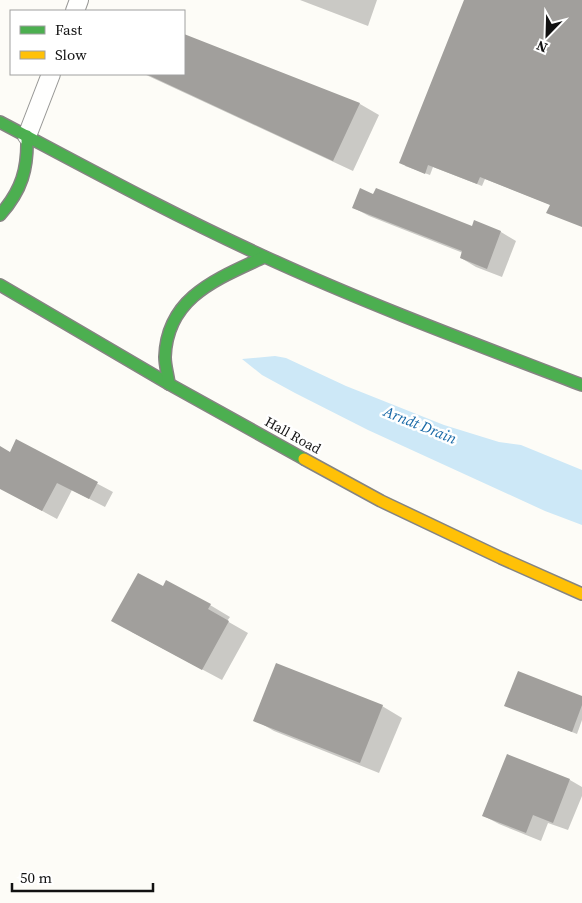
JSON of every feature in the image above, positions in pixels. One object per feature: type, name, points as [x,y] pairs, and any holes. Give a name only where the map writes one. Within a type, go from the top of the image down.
[{"type":"highway","points":[[0,122],[197,225],[264,257],[402,316],[582,385]]},
{"type":"highway","points":[[0,214],[7,207],[20,183],[27,162],[27,136]]},
{"type":"highway","points":[[169,384],[165,358],[167,337],[180,310],[193,294],[208,284],[264,257]]},
{"type":"highway","name":"Hall Road","points":[[0,285],[169,384],[381,501],[582,594]]},
{"type":"street","points":[[27,136],[51,75]]},
{"type":"water","name":"Arndt Drain","points":[[275,356],[286,358],[346,386],[444,425],[499,442],[521,445],[582,470],[582,525],[545,511],[368,430],[262,375],[242,359]]},
{"type":"building","points":[[464,0],[582,0],[582,227],[546,213],[550,205],[480,177],[477,184],[428,165],[425,174],[399,163]]},
{"type":"building","points":[[185,34],[360,103],[333,161],[148,75],[185,75]]},
{"type":"building","points":[[360,188],[373,194],[376,188],[472,226],[474,220],[501,231],[487,269],[460,258],[462,251],[352,208]]},
{"type":"building","points":[[16,439],[98,482],[89,499],[57,483],[42,511],[0,489],[0,446],[10,452]]},
{"type":"building","points":[[138,573],[163,586],[166,580],[211,604],[208,609],[229,621],[202,670],[111,621]]},
{"type":"building","points":[[276,663],[383,705],[360,763],[253,721]]},
{"type":"building","points":[[518,671],[582,696],[582,705],[572,732],[504,706]]},
{"type":"building","points":[[507,754],[570,779],[553,823],[533,815],[526,833],[482,816]]},
{"type":"traffic: fast","points":[[0,122],[163,208],[302,274],[461,339],[582,385]]},
{"type":"traffic: fast","points":[[0,215],[14,197],[22,178],[25,169],[27,136]]},
{"type":"traffic: fast","points":[[169,384],[165,364],[168,336],[175,319],[185,305],[213,282],[264,257]]},
{"type":"traffic: fast","points":[[0,285],[169,384],[304,459]]},
{"type":"traffic: slow","points":[[304,459],[381,501],[582,594]]}]
